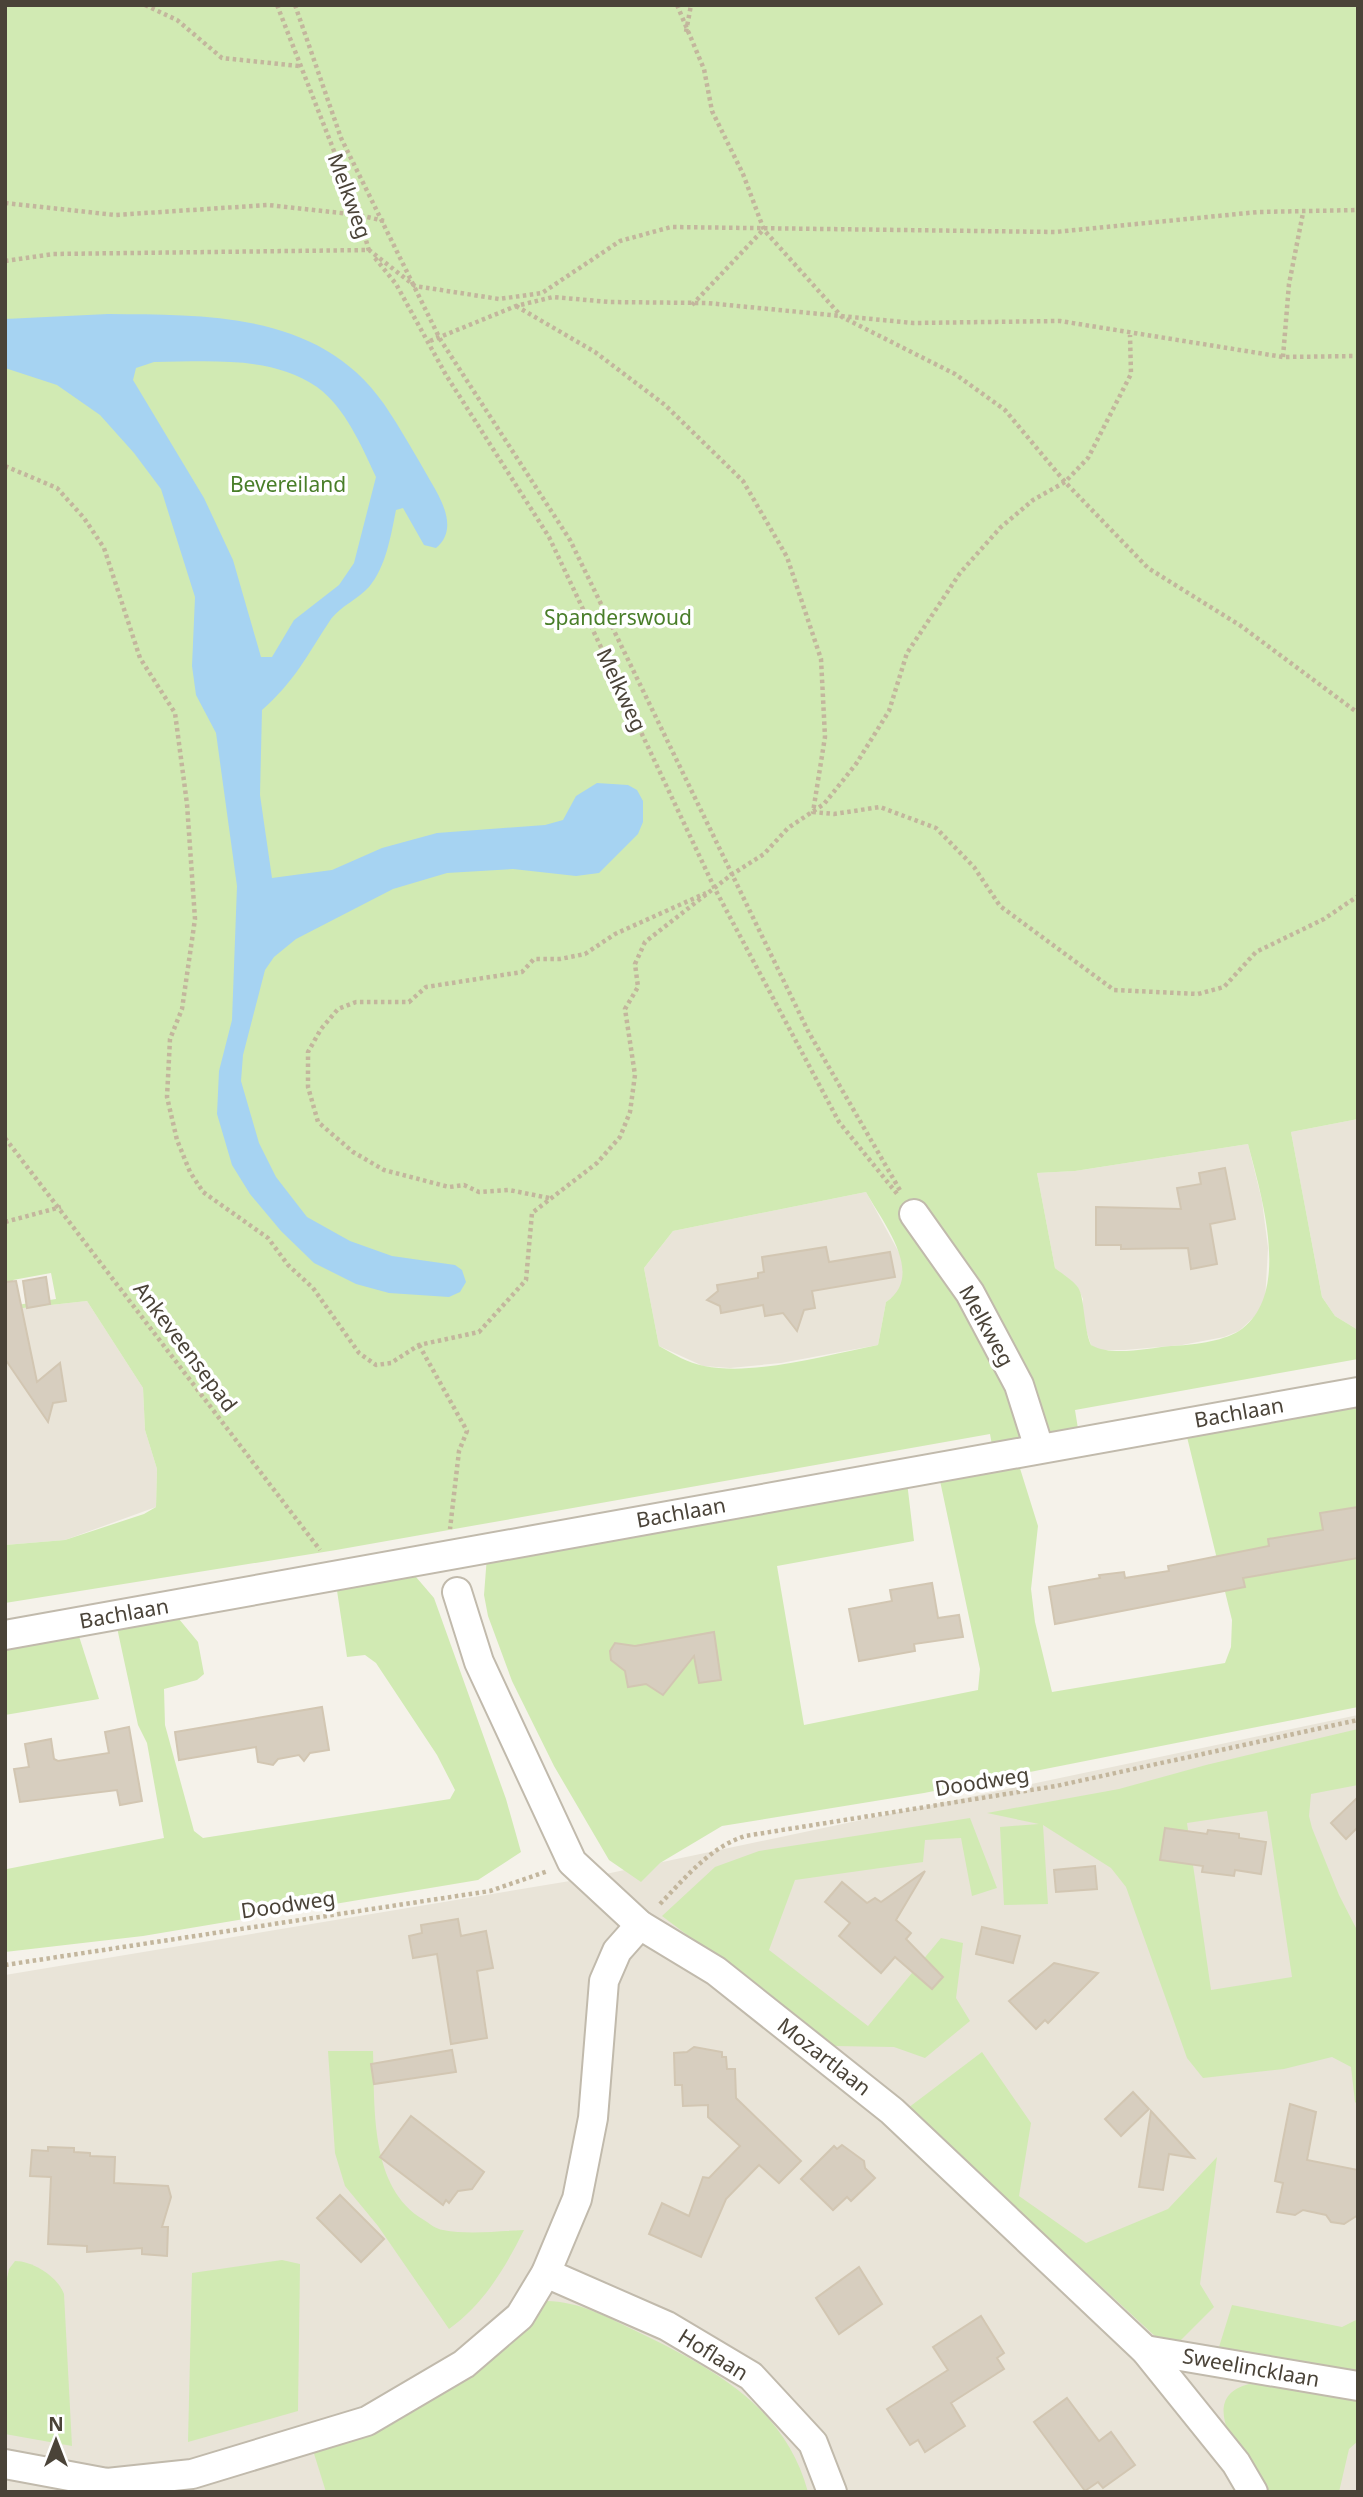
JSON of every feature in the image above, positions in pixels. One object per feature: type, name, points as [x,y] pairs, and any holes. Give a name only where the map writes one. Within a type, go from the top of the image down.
[{"type":"street","name":"Melkweg","points":[[914,1214],[970,1293],[1019,1385],[1039,1448]]},
{"type":"street","name":"Bachlaan","points":[[5,1635],[1358,1392]]},
{"type":"street","name":"Mozartlaan","points":[[457,1592],[479,1662],[572,1863],[640,1924],[716,1971],[892,2111],[1145,2350],[1236,2463],[1253,2492]]},
{"type":"street","points":[[5,2464],[106,2487],[191,2473],[367,2421],[464,2364],[520,2316],[546,2273],[578,2199],[593,2118],[604,1981],[617,1951],[640,1924]]},
{"type":"street","name":"Hoflaan","points":[[546,2273],[667,2326],[751,2376],[813,2443],[832,2492]]},
{"type":"street","name":"Sweelincklaan","points":[[1145,2350],[1358,2386]]},
{"type":"path","points":[[145,5],[177,20],[222,58],[299,66]]},
{"type":"path","name":"Melkweg","points":[[277,5],[359,215],[369,250],[396,284],[446,375],[549,537],[715,889],[839,1122],[914,1214]]},
{"type":"path","name":"Melkweg","points":[[295,5],[341,138],[385,222],[440,339],[570,540],[808,1031],[914,1214]]},
{"type":"path","points":[[677,5],[686,33],[704,69],[712,111],[743,174],[764,230],[842,317],[955,374],[1005,410],[1065,482],[1148,568],[1241,626],[1307,678],[1358,713]]},
{"type":"path","points":[[686,33],[691,5]]},
{"type":"path","points":[[5,203],[115,215],[233,205],[308,208],[359,215],[385,222]]},
{"type":"path","points":[[5,261],[53,254],[369,250],[415,286],[499,299],[542,293],[620,241],[671,227],[1055,232],[1258,212],[1358,211]]},
{"type":"path","points":[[1283,357],[1289,284],[1303,213]]},
{"type":"path","points":[[692,305],[764,230]]},
{"type":"path","points":[[429,341],[440,339],[516,306],[553,297],[609,302],[692,305],[707,303],[913,323],[1060,321],[1130,335],[1283,357],[1358,356]]},
{"type":"path","points":[[516,306],[595,352],[655,398],[743,481],[787,557],[821,659],[825,737],[813,812]]},
{"type":"path","points":[[5,466],[57,488],[91,528],[104,548],[140,658],[175,713],[187,804],[195,919],[182,1009],[170,1040],[167,1097],[177,1140],[190,1172],[203,1192],[268,1238],[288,1265],[313,1288],[359,1353],[376,1366],[391,1363],[419,1345],[479,1332],[526,1280],[532,1213],[597,1163],[620,1137],[630,1112],[635,1075],[625,1009],[638,987],[635,964],[645,942],[731,875],[764,854],[789,828],[824,804],[856,764],[889,710],[907,653],[960,573],[1000,528],[1032,500],[1065,482],[1088,457],[1131,374],[1130,335]]},
{"type":"path","points":[[813,812],[834,814],[880,807],[936,828],[974,867],[1000,906],[1114,990],[1198,994],[1224,987],[1256,952],[1324,919],[1358,896]]},
{"type":"path","points":[[550,1198],[509,1190],[479,1192],[464,1185],[449,1187],[384,1170],[353,1152],[318,1122],[308,1087],[308,1052],[321,1029],[338,1009],[356,1002],[409,1002],[426,987],[522,972],[534,959],[560,959],[585,954],[615,934],[715,889]]},
{"type":"path","name":"Ankeveensepad","points":[[5,1138],[340,1576]]},
{"type":"path","points":[[5,1222],[61,1208]]},
{"type":"path","points":[[419,1345],[467,1431],[459,1451],[452,1497],[449,1556]]},
{"type":"path","name":"Doodweg","points":[[640,1924],[708,1855],[725,1842],[744,1836],[1056,1786],[1358,1720]]},
{"type":"path","name":"Doodweg","points":[[5,1965],[490,1891],[572,1863]]},
{"type":"shaded area","points":[[1358,1119],[1358,1330],[1335,1316],[1322,1297],[1291,1132]]},
{"type":"shaded area","points":[[1248,1144],[1262,1201],[1268,1248],[1265,1301],[1255,1316],[1239,1331],[1224,1337],[1182,1345],[1099,1350],[1091,1345],[1081,1314],[1083,1299],[1077,1286],[1055,1268],[1037,1173],[1075,1171]]},
{"type":"shaded area","points":[[866,1192],[903,1260],[903,1283],[897,1294],[886,1302],[878,1345],[781,1363],[730,1368],[703,1366],[659,1346],[644,1268],[673,1231]]},
{"type":"shaded area","points":[[87,1301],[143,1388],[145,1430],[157,1469],[156,1507],[65,1540],[5,1545],[5,1310]]},
{"type":"shaded area","points":[[1358,1715],[1358,2492],[5,2492],[5,1975],[582,1879]]},
{"type":"green space","name":"Spanderswoud","points":[[5,5],[1358,5],[1358,1119],[1291,1132],[1322,1297],[1335,1316],[1358,1330],[1358,1359],[1075,1410],[1079,1435],[993,1451],[990,1434],[336,1550],[5,1603],[5,1545],[65,1540],[144,1514],[156,1507],[157,1469],[145,1430],[143,1388],[87,1301],[5,1310]],"holes":[[[1248,1144],[1260,1190],[1269,1243],[1265,1294],[1255,1315],[1239,1331],[1206,1342],[1119,1351],[1091,1345],[1080,1290],[1055,1268],[1037,1173],[1075,1171]],[[866,1192],[890,1233],[902,1264],[902,1278],[897,1291],[886,1302],[878,1345],[791,1363],[746,1368],[704,1366],[659,1346],[644,1268],[673,1231]],[[51,1273],[56,1299],[17,1305],[13,1280]]]},
{"type":"green space","points":[[1358,1403],[1358,1707],[924,1793],[722,1826],[660,1863],[641,1882],[609,1860],[554,1766],[512,1681],[488,1616],[484,1595],[487,1556],[907,1482],[914,1541],[777,1566],[804,1725],[978,1690],[980,1669],[939,1476],[1018,1462],[1038,1526],[1031,1589],[1035,1622],[1052,1692],[1225,1663],[1231,1647],[1232,1620],[1186,1433]]},
{"type":"green space","points":[[410,1570],[434,1598],[506,1799],[521,1852],[478,1880],[143,1936],[5,1952],[5,1863],[7,1869],[164,1838],[147,1743],[138,1725],[116,1623],[174,1613],[198,1642],[204,1674],[197,1680],[164,1689],[165,1725],[194,1831],[203,1838],[450,1799],[455,1790],[437,1755],[376,1663],[365,1655],[347,1657],[336,1584]]},
{"type":"green space","points":[[77,1630],[99,1699],[5,1715],[5,1643]]},
{"type":"green space","points":[[1358,1729],[1358,1785],[1311,1794],[1309,1816],[1339,1895],[1356,1928],[1358,2105],[1355,2102],[1351,2067],[1332,2057],[1284,2069],[1203,2078],[1187,2058],[1126,1887],[1111,1868],[1043,1825],[1048,1904],[1004,1905],[1000,1827],[1039,1824],[987,1813],[1119,1789]],"holes":[[[1267,1811],[1292,1977],[1211,1990],[1187,1823]]]},
{"type":"green space","points":[[970,1818],[997,1888],[972,1896],[961,1838],[925,1840],[923,1862],[795,1880],[769,1950],[868,2026],[941,1938],[963,1943],[956,1998],[970,2021],[925,2058],[894,2047],[834,2046],[662,1916],[715,1867],[759,1851]]},
{"type":"green space","points":[[328,2051],[373,2051],[379,2144],[384,2167],[393,2188],[406,2206],[438,2229],[473,2232],[524,2230],[483,2297],[449,2329],[378,2226],[345,2186],[335,2153]]},
{"type":"green space","points":[[982,2052],[1031,2123],[1019,2196],[1086,2243],[1168,2209],[1217,2157],[1200,2284],[1214,2307],[1178,2343],[1157,2338],[908,2108]]},
{"type":"green space","points":[[282,2260],[300,2264],[298,2411],[188,2442],[192,2273]]},
{"type":"green space","points":[[15,2261],[44,2271],[64,2294],[72,2446],[5,2434],[5,2288],[9,2269]]},
{"type":"green space","points":[[546,2301],[582,2307],[605,2316],[693,2360],[742,2393],[764,2413],[782,2436],[797,2462],[808,2492],[326,2492],[311,2444],[489,2352]]},
{"type":"green space","points":[[1232,2305],[1342,2327],[1358,2319],[1358,2373],[1219,2347]]},
{"type":"green space","points":[[1249,2384],[1281,2386],[1358,2401],[1358,2441],[1349,2449],[1339,2492],[1265,2492],[1237,2449],[1224,2417],[1225,2403],[1232,2392]]},
{"type":"water","points":[[108,314],[184,316],[260,325],[295,335],[328,351],[358,374],[390,413],[440,498],[447,524],[443,541],[436,548],[424,545],[403,508],[396,510],[387,550],[375,579],[365,591],[331,619],[292,678],[262,710],[260,795],[272,878],[332,870],[382,848],[437,833],[545,825],[563,820],[576,796],[597,783],[628,785],[637,790],[643,801],[643,822],[638,834],[599,873],[576,876],[513,869],[447,873],[393,889],[296,939],[274,957],[265,970],[243,1055],[241,1081],[259,1143],[276,1177],[307,1217],[350,1241],[392,1256],[455,1265],[462,1270],[466,1282],[460,1292],[449,1297],[389,1293],[356,1284],[314,1263],[281,1231],[250,1194],[232,1165],[217,1114],[219,1071],[232,1020],[237,886],[216,733],[196,695],[192,666],[195,597],[161,489],[100,415],[57,385],[5,368],[5,319]],"holes":[[[154,362],[238,362],[280,370],[299,377],[317,387],[336,405],[359,441],[376,477],[354,563],[339,585],[294,620],[272,657],[261,657],[233,560],[204,498],[133,380],[136,368]]]},
{"type":"building","points":[[1225,1168],[1235,1219],[1210,1224],[1217,1264],[1191,1269],[1188,1248],[1121,1249],[1121,1245],[1096,1245],[1096,1207],[1181,1209],[1177,1188],[1201,1184],[1199,1173]]},
{"type":"building","points":[[826,1247],[829,1262],[890,1252],[895,1277],[812,1291],[815,1308],[804,1310],[797,1331],[783,1313],[765,1316],[763,1305],[721,1313],[720,1306],[707,1300],[718,1291],[717,1285],[758,1278],[758,1273],[764,1272],[762,1257]]},
{"type":"building","points":[[46,1277],[50,1304],[27,1308],[23,1281]]},
{"type":"building","points":[[16,1281],[37,1382],[60,1363],[66,1401],[53,1403],[48,1422],[5,1359],[5,1282]]},
{"type":"building","points":[[1358,1507],[1358,1558],[1243,1578],[1245,1587],[1055,1624],[1049,1587],[1100,1578],[1099,1575],[1124,1572],[1125,1578],[1169,1571],[1168,1566],[1269,1546],[1268,1539],[1323,1530],[1320,1513]]},
{"type":"building","points":[[932,1583],[938,1618],[959,1615],[963,1637],[914,1644],[915,1651],[859,1661],[849,1609],[892,1601],[890,1590]]},
{"type":"building","points":[[714,1632],[721,1680],[699,1683],[694,1656],[663,1695],[646,1684],[628,1687],[625,1671],[611,1660],[610,1651],[615,1643],[635,1646]]},
{"type":"building","points":[[322,1707],[329,1750],[310,1753],[304,1761],[299,1755],[278,1759],[273,1765],[258,1762],[256,1747],[179,1760],[175,1732]]},
{"type":"building","points":[[129,1727],[142,1801],[120,1805],[117,1790],[20,1802],[14,1769],[29,1767],[25,1744],[51,1739],[54,1759],[58,1761],[109,1753],[105,1732]]},
{"type":"building","points":[[1358,1797],[1358,1827],[1346,1839],[1331,1823]]},
{"type":"building","points":[[1165,1828],[1207,1834],[1208,1830],[1239,1834],[1239,1838],[1266,1842],[1261,1874],[1235,1870],[1234,1876],[1202,1872],[1203,1866],[1160,1860]]},
{"type":"building","points":[[1095,1866],[1097,1889],[1056,1892],[1054,1870]]},
{"type":"building","points":[[925,1871],[896,1920],[911,1933],[906,1939],[943,1977],[932,1989],[895,1957],[881,1973],[839,1936],[850,1923],[825,1902],[842,1882],[867,1903],[875,1898],[881,1902]]},
{"type":"building","points":[[458,1919],[461,1936],[486,1931],[493,1968],[477,1971],[487,2038],[451,2044],[437,1954],[413,1958],[409,1936],[422,1933],[421,1925]]},
{"type":"building","points":[[982,1927],[1020,1936],[1013,1963],[976,1954]]},
{"type":"building","points":[[1054,1963],[1098,1973],[1048,2023],[1045,2020],[1036,2029],[1009,2001]]},
{"type":"building","points":[[694,2047],[722,2052],[722,2057],[726,2057],[727,2069],[735,2069],[736,2098],[801,2161],[779,2183],[759,2165],[726,2199],[701,2257],[649,2234],[662,2203],[689,2216],[703,2177],[709,2178],[740,2146],[708,2117],[708,2105],[683,2106],[682,2085],[675,2085],[674,2053],[687,2052]]},
{"type":"building","points":[[452,2050],[456,2072],[374,2084],[371,2064]]},
{"type":"building","points":[[1133,2092],[1149,2109],[1121,2136],[1105,2119]]},
{"type":"building","points":[[1290,2104],[1316,2112],[1307,2160],[1358,2170],[1358,2215],[1344,2224],[1331,2222],[1326,2215],[1303,2210],[1295,2215],[1277,2212],[1283,2183],[1275,2181]]},
{"type":"building","points":[[1151,2111],[1194,2158],[1169,2154],[1163,2190],[1139,2187]]},
{"type":"building","points":[[411,2116],[484,2172],[472,2189],[458,2191],[449,2203],[446,2200],[443,2205],[380,2157]]},
{"type":"building","points":[[842,2145],[864,2161],[865,2168],[875,2178],[851,2201],[847,2197],[833,2210],[801,2179],[834,2146],[837,2149]]},
{"type":"building","points":[[48,2147],[74,2148],[74,2152],[90,2153],[90,2156],[115,2157],[114,2183],[168,2186],[171,2197],[162,2227],[168,2227],[167,2256],[142,2254],[142,2248],[87,2252],[87,2246],[48,2244],[51,2177],[30,2176],[32,2150],[48,2151]]},
{"type":"building","points":[[340,2195],[384,2239],[361,2262],[317,2218]]},
{"type":"building","points":[[859,2267],[882,2304],[839,2334],[816,2298]]},
{"type":"building","points":[[981,2316],[1004,2353],[997,2358],[1004,2369],[951,2403],[965,2426],[925,2452],[918,2440],[910,2445],[887,2409],[948,2370],[933,2347]]},
{"type":"building","points":[[1067,2398],[1099,2441],[1111,2432],[1135,2465],[1103,2488],[1098,2482],[1085,2491],[1034,2422]]},
{"type":"park label","name":"Bevereiland","points":[[288,485]]}]
